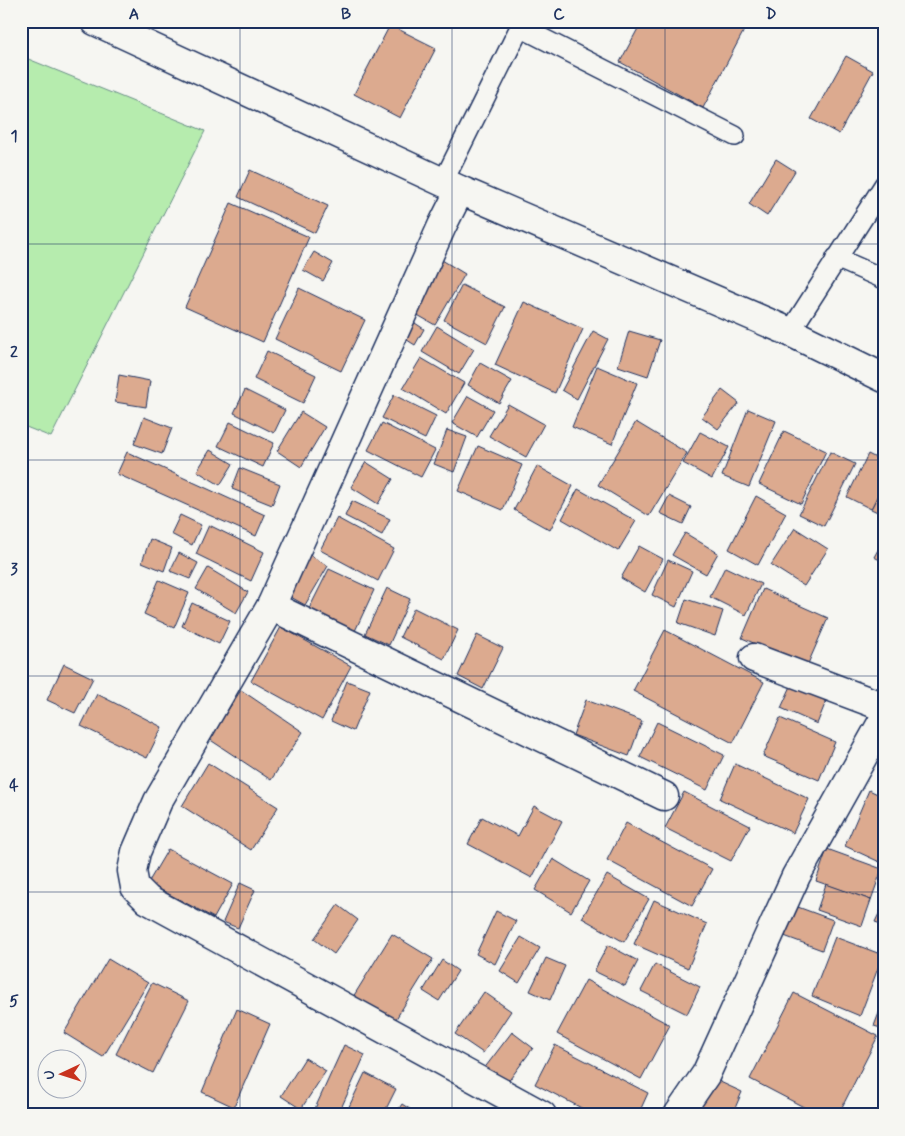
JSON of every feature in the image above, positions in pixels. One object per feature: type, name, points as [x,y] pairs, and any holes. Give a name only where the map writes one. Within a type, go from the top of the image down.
[{"type":"main road","points":[[94,21],[451,186],[790,332],[884,378]]},
{"type":"main road","points":[[451,186],[438,235],[271,606],[158,802],[136,852],[132,871],[135,887],[148,900],[542,1115]]},
{"type":"main road","points":[[271,606],[664,796]]},
{"type":"main road","points":[[754,658],[884,707]]},
{"type":"main road","points":[[678,1115],[706,1074],[796,876],[884,719]]},
{"type":"lane","points":[[451,186],[522,24],[735,136]]},
{"type":"lane","points":[[790,332],[884,185]]},
{"type":"lane","points":[[836,258],[884,279]]},
{"type":"green space","points":[[21,56],[205,131],[51,437],[21,425]]},
{"type":"building","points":[[642,21],[749,21],[703,108],[620,62]]},
{"type":"building","points":[[390,25],[436,48],[400,118],[354,94]]},
{"type":"building","points":[[846,56],[873,71],[839,134],[811,119]]},
{"type":"building","points":[[776,159],[795,171],[767,216],[749,204]]},
{"type":"building","points":[[250,170],[328,206],[315,233],[238,197]]},
{"type":"building","points":[[231,203],[309,237],[263,342],[185,307]]},
{"type":"building","points":[[314,252],[333,263],[323,281],[303,270]]},
{"type":"building","points":[[437,257],[465,274],[435,325],[407,309]]},
{"type":"building","points":[[462,285],[505,307],[487,343],[444,320]]},
{"type":"building","points":[[299,288],[365,320],[341,371],[275,339]]},
{"type":"building","points":[[524,302],[583,329],[555,393],[495,365]]},
{"type":"building","points":[[406,317],[424,329],[415,345],[396,333]]},
{"type":"building","points":[[437,326],[474,349],[459,374],[422,352]]},
{"type":"building","points":[[593,331],[608,339],[577,399],[562,390]]},
{"type":"building","points":[[629,331],[660,340],[648,376],[618,366]]},
{"type":"building","points":[[267,351],[316,375],[303,403],[254,379]]},
{"type":"building","points":[[421,358],[464,383],[446,414],[403,388]]},
{"type":"building","points":[[480,363],[512,381],[499,403],[468,385]]},
{"type":"building","points":[[597,366],[637,383],[612,444],[572,427]]},
{"type":"building","points":[[119,375],[150,381],[146,407],[115,402]]},
{"type":"building","points":[[245,390],[285,410],[274,433],[234,413]]},
{"type":"building","points":[[722,390],[739,403],[718,429],[702,417]]},
{"type":"building","points":[[394,395],[436,416],[425,439],[382,418]]},
{"type":"building","points":[[468,396],[493,410],[477,437],[452,423]]},
{"type":"building","points":[[508,404],[544,424],[526,457],[489,436]]},
{"type":"building","points":[[748,409],[776,421],[749,487],[722,476]]},
{"type":"building","points":[[301,412],[325,427],[301,467],[277,451]]},
{"type":"building","points":[[144,417],[172,428],[162,454],[134,444]]},
{"type":"building","points":[[230,422],[274,443],[263,467],[218,446]]},
{"type":"building","points":[[636,422],[687,453],[649,516],[598,485]]},
{"type":"building","points":[[382,423],[435,450],[421,477],[368,450]]},
{"type":"building","points":[[447,430],[467,437],[454,472],[434,464]]},
{"type":"building","points":[[784,431],[826,451],[801,504],[759,484]]},
{"type":"building","points":[[700,432],[729,447],[712,479],[683,463]]},
{"type":"building","points":[[478,446],[522,465],[503,510],[458,491]]},
{"type":"building","points":[[210,450],[233,464],[220,485],[197,471]]},
{"type":"building","points":[[127,452],[265,515],[256,536],[117,474]]},
{"type":"building","points":[[830,452],[855,464],[824,526],[799,514]]},
{"type":"building","points":[[868,454],[884,462],[884,483],[871,509],[847,497]]},
{"type":"building","points":[[366,462],[393,479],[378,504],[351,487]]},
{"type":"building","points":[[537,466],[573,486],[550,530],[514,510]]},
{"type":"building","points":[[240,468],[280,484],[272,505],[232,489]]},
{"type":"building","points":[[884,483],[884,515],[871,509]]},
{"type":"building","points":[[578,489],[636,521],[618,551],[562,519]]},
{"type":"building","points":[[669,496],[691,507],[683,524],[660,513]]},
{"type":"building","points":[[756,496],[786,513],[758,565],[729,549]]},
{"type":"building","points":[[352,501],[390,519],[382,535],[345,516]]},
{"type":"building","points":[[180,515],[201,525],[192,545],[171,534]]},
{"type":"building","points":[[337,518],[394,549],[378,581],[320,550]]},
{"type":"building","points":[[209,525],[264,552],[251,581],[196,554]]},
{"type":"building","points":[[795,528],[828,549],[804,586],[771,565]]},
{"type":"building","points":[[685,533],[718,553],[706,574],[672,555]]},
{"type":"building","points":[[150,539],[172,548],[164,571],[142,562]]},
{"type":"building","points":[[884,539],[884,562],[874,557]]},
{"type":"building","points":[[639,546],[663,559],[645,592],[621,578]]},
{"type":"building","points":[[303,551],[328,566],[305,605],[280,591]]},
{"type":"building","points":[[179,553],[198,563],[190,579],[170,571]]},
{"type":"building","points":[[668,560],[692,571],[676,607],[652,595]]},
{"type":"building","points":[[725,567],[761,584],[746,615],[710,597]]},
{"type":"building","points":[[208,568],[248,592],[236,613],[196,589]]},
{"type":"building","points":[[329,569],[374,590],[355,631],[309,609]]},
{"type":"building","points":[[159,580],[189,593],[174,628],[144,614]]},
{"type":"building","points":[[387,588],[410,599],[389,645],[365,634]]},
{"type":"building","points":[[763,589],[828,618],[807,666],[742,638]]},
{"type":"building","points":[[686,599],[723,611],[715,636],[678,623]]},
{"type":"building","points":[[192,603],[230,621],[219,644],[182,626]]},
{"type":"building","points":[[414,608],[458,630],[444,659],[400,637]]},
{"type":"building","points":[[281,627],[351,666],[322,720],[251,681]]},
{"type":"building","points":[[665,630],[764,682],[733,743],[633,691]]},
{"type":"building","points":[[477,635],[503,648],[483,689],[458,676]]},
{"type":"building","points":[[64,664],[93,678],[75,713],[47,700]]},
{"type":"building","points":[[347,681],[370,690],[353,731],[331,721]]},
{"type":"building","points":[[792,684],[827,699],[817,724],[781,708]]},
{"type":"building","points":[[241,690],[303,732],[271,780],[209,739]]},
{"type":"building","points":[[97,694],[162,727],[147,758],[81,726]]},
{"type":"building","points":[[586,700],[642,721],[629,756],[573,735]]},
{"type":"building","points":[[780,718],[835,742],[819,780],[763,756]]},
{"type":"building","points":[[657,722],[724,755],[707,790],[640,757]]},
{"type":"building","points":[[208,763],[278,807],[251,850],[182,806]]},
{"type":"building","points":[[735,764],[809,799],[793,833],[720,799]]},
{"type":"building","points":[[869,790],[884,797],[884,864],[845,846]]},
{"type":"building","points":[[684,792],[750,826],[731,861],[665,828]]},
{"type":"building","points":[[534,806],[562,821],[532,878],[468,844],[482,817],[518,836]]},
{"type":"building","points":[[626,823],[712,869],[692,906],[607,860]]},
{"type":"building","points":[[168,849],[233,884],[214,918],[148,883]]},
{"type":"building","points":[[827,849],[882,869],[871,900],[816,881]]},
{"type":"building","points":[[553,859],[589,881],[571,912],[535,890]]},
{"type":"building","points":[[607,875],[649,899],[624,942],[582,918]]},
{"type":"building","points":[[240,883],[255,890],[238,928],[223,922]]},
{"type":"building","points":[[826,884],[871,900],[862,926],[817,910]]},
{"type":"building","points":[[654,900],[707,924],[688,968],[634,944]]},
{"type":"building","points":[[787,903],[833,920],[822,950],[776,933]]},
{"type":"building","points":[[884,903],[884,925],[875,922]]},
{"type":"building","points":[[338,905],[358,920],[334,954],[314,939]]},
{"type":"building","points":[[496,911],[516,921],[495,964],[476,954]]},
{"type":"building","points":[[392,934],[433,959],[394,1022],[353,997]]},
{"type":"building","points":[[521,937],[540,948],[519,983],[500,971]]},
{"type":"building","points":[[835,937],[883,955],[860,1016],[812,996]]},
{"type":"building","points":[[608,945],[638,961],[625,986],[594,971]]},
{"type":"building","points":[[546,958],[565,966],[550,1000],[530,991]]},
{"type":"building","points":[[108,959],[148,983],[103,1057],[64,1033]]},
{"type":"building","points":[[442,960],[458,971],[439,1001],[423,991]]},
{"type":"building","points":[[655,964],[700,987],[687,1014],[641,991]]},
{"type":"building","points":[[586,980],[670,1025],[641,1079],[557,1034]]},
{"type":"building","points":[[152,983],[189,1001],[153,1073],[116,1054]]},
{"type":"building","points":[[484,992],[511,1011],[483,1053],[455,1034]]},
{"type":"building","points":[[794,993],[878,1036],[838,1115],[819,1115],[750,1079]]},
{"type":"building","points":[[884,1000],[884,1029],[874,1026]]},
{"type":"building","points":[[237,1009],[270,1024],[234,1107],[202,1092]]},
{"type":"building","points":[[512,1032],[533,1048],[502,1090],[480,1074]]},
{"type":"building","points":[[344,1045],[365,1055],[338,1115],[312,1115]]},
{"type":"building","points":[[555,1045],[648,1093],[638,1115],[595,1115],[535,1084]]},
{"type":"building","points":[[305,1058],[326,1071],[301,1109],[281,1096]]},
{"type":"building","points":[[365,1073],[396,1089],[383,1115],[345,1115]]},
{"type":"building","points":[[705,1075],[742,1092],[732,1115],[688,1115]]},
{"type":"building","points":[[402,1104],[419,1115],[395,1115]]},
{"type":"building","points":[[743,1109],[756,1115],[741,1115]]}]
